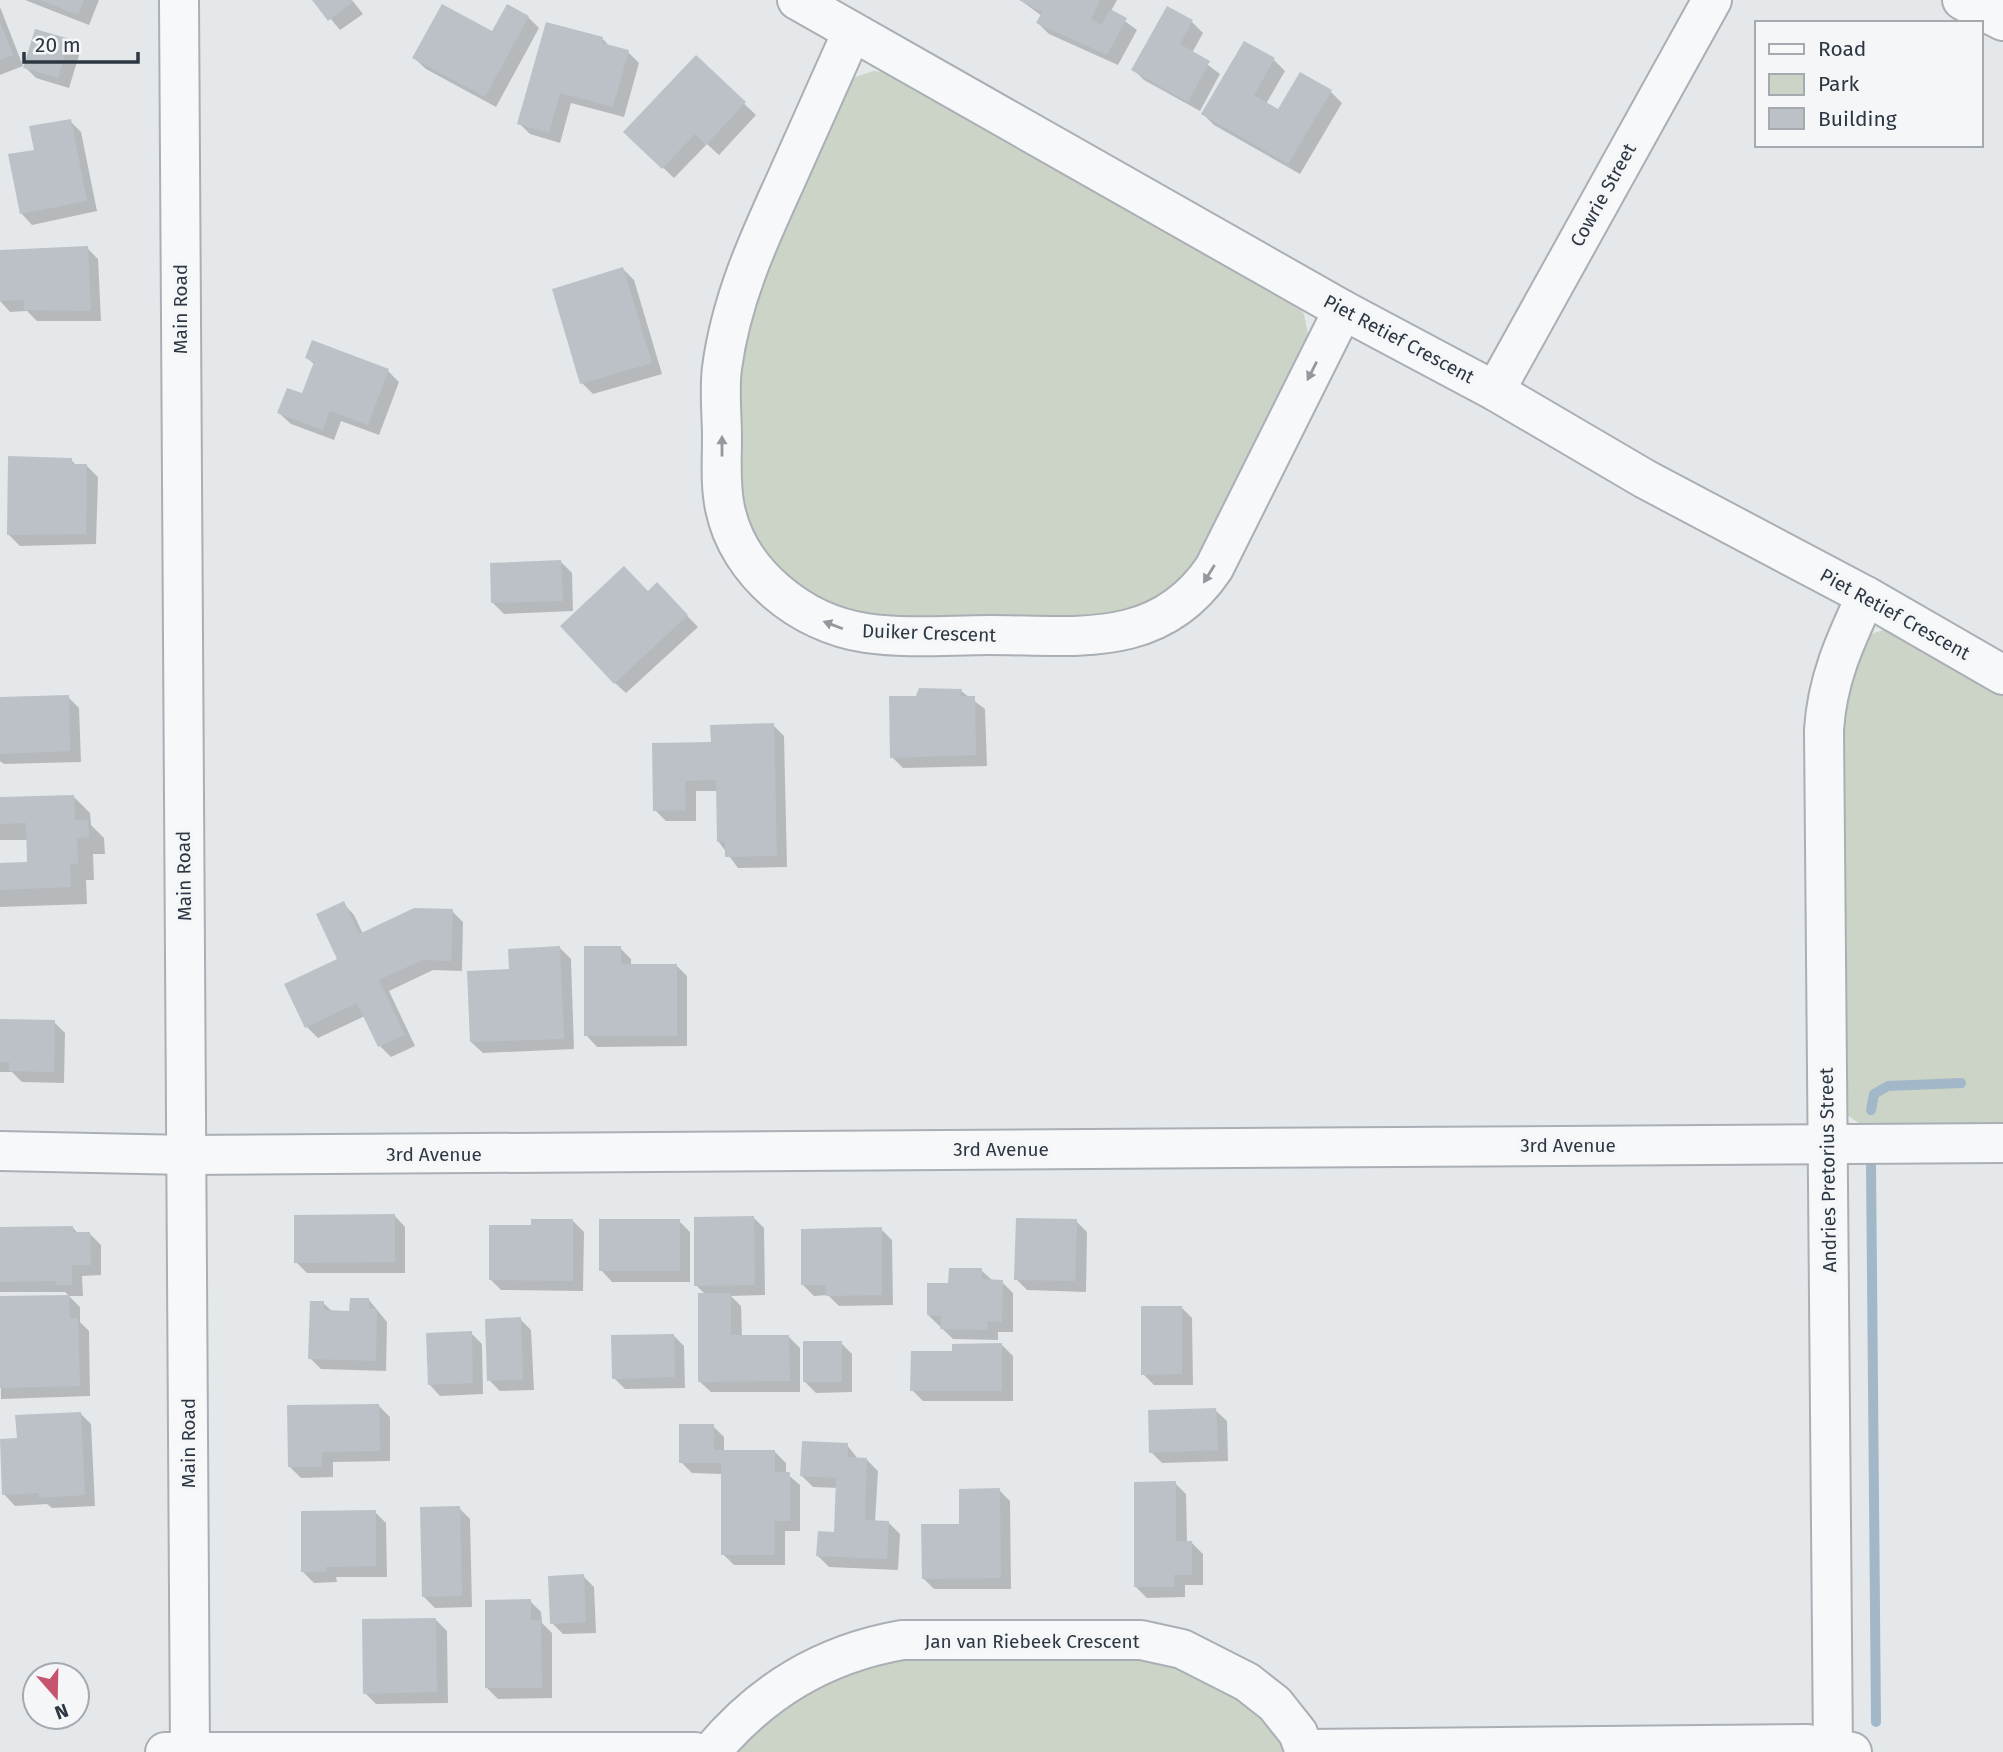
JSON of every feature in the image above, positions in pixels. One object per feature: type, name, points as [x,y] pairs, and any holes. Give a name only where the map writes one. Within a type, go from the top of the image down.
[{"type":"street","name":"Main Road","points":[[179,0],[190,1752]]},
{"type":"street","name":"Piet Retief Crescent","points":[[797,0],[1343,310],[1495,391],[1645,479],[1866,596],[2003,675]]},
{"type":"street","name":"Cowrie Street","points":[[1495,391],[1712,0]]},
{"type":"street","points":[[1962,0],[2003,21]]},
{"type":"street","name":"Duiker Crescent","points":[[852,32],[749,262],[732,314],[721,370],[722,482],[725,509],[734,535],[748,560],[766,583],[808,614],[839,628],[866,634],[1086,635],[1135,629],[1173,612],[1189,600],[1214,568],[1343,310]]},
{"type":"street","name":"Andries Pretorius Street","points":[[1839,1750],[1827,1143],[1825,708],[1837,658],[1866,596]]},
{"type":"street","name":"3rd Avenue","points":[[0,1151],[187,1155],[2003,1143]]},
{"type":"street","name":"Jan van Riebeek Crescent","points":[[711,1752],[756,1705],[787,1682],[846,1653],[902,1640],[1141,1640],[1172,1647],[1216,1663],[1247,1682],[1288,1719],[1305,1750],[1807,1744],[1839,1750]]},
{"type":"street","points":[[165,1752],[695,1752]]},
{"type":"green space","points":[[873,71],[886,72],[1295,302],[1304,314],[1309,339],[1202,558],[1181,586],[1116,618],[872,620],[819,603],[775,567],[751,535],[740,498],[738,408],[746,339],[764,272],[850,79]]},
{"type":"green space","points":[[1883,630],[1894,632],[2003,695],[2003,1127],[1865,1127],[1847,1115],[1842,1104],[1841,703],[1866,636]]},
{"type":"green space","points":[[1142,1654],[1203,1671],[1270,1723],[1287,1752],[737,1752],[740,1744],[810,1684],[879,1658]]},
{"type":"building","points":[[40,0],[84,0],[78,15]]},
{"type":"building","points":[[312,0],[352,0],[353,2],[328,21]]},
{"type":"building","points":[[1019,0],[1100,0],[1091,19],[1102,25],[1110,9],[1127,18],[1107,55],[1036,23],[1042,12]]},
{"type":"building","points":[[442,4],[492,31],[507,4],[529,16],[485,97],[412,58]]},
{"type":"building","points":[[1167,6],[1193,20],[1180,44],[1210,61],[1188,102],[1131,70]]},
{"type":"building","points":[[0,22],[13,55],[0,60]]},
{"type":"building","points":[[546,22],[603,37],[602,43],[629,50],[613,107],[560,93],[549,133],[517,124]]},
{"type":"building","points":[[35,29],[70,39],[58,78],[23,68]]},
{"type":"building","points":[[1244,41],[1275,58],[1254,95],[1278,109],[1300,72],[1332,90],[1288,164],[1201,114]]},
{"type":"building","points":[[696,55],[746,102],[706,145],[695,134],[662,169],[623,132]]},
{"type":"building","points":[[71,119],[87,201],[20,214],[8,154],[34,150],[29,126]]},
{"type":"building","points":[[88,246],[91,311],[24,310],[24,300],[0,301],[0,250]]},
{"type":"building","points":[[623,267],[652,363],[580,384],[552,289]]},
{"type":"building","points":[[312,340],[389,369],[368,425],[330,411],[323,430],[277,413],[287,388],[302,393],[314,362],[305,358]]},
{"type":"building","points":[[8,456],[72,458],[72,464],[87,464],[86,534],[7,535]]},
{"type":"building","points":[[561,560],[563,601],[491,603],[490,563]]},
{"type":"building","points":[[624,566],[648,591],[657,582],[688,615],[614,684],[560,626]]},
{"type":"building","points":[[919,688],[962,689],[960,696],[975,696],[976,755],[890,758],[889,696],[916,696]]},
{"type":"building","points":[[69,695],[70,751],[0,754],[0,697]]},
{"type":"building","points":[[774,723],[777,856],[725,857],[725,841],[717,842],[716,780],[685,781],[686,810],[653,811],[652,743],[711,742],[710,725]]},
{"type":"building","points":[[74,795],[75,820],[88,820],[89,837],[77,838],[78,864],[70,864],[71,887],[0,890],[0,863],[27,862],[26,823],[0,824],[0,797]]},
{"type":"building","points":[[344,901],[359,934],[414,908],[453,909],[451,961],[422,960],[379,980],[405,1035],[378,1047],[357,1003],[305,1028],[284,984],[337,959],[316,914]]},
{"type":"building","points":[[560,946],[564,1039],[470,1042],[467,971],[509,969],[508,949]]},
{"type":"building","points":[[584,946],[621,946],[621,964],[677,964],[677,1036],[584,1036]]},
{"type":"building","points":[[0,1019],[55,1020],[54,1072],[9,1071],[9,1062],[0,1062]]},
{"type":"building","points":[[395,1214],[395,1262],[294,1263],[294,1215]]},
{"type":"building","points":[[754,1216],[755,1285],[694,1286],[694,1217]]},
{"type":"building","points":[[1016,1218],[1077,1219],[1075,1281],[1014,1280]]},
{"type":"building","points":[[531,1219],[573,1219],[573,1281],[489,1280],[489,1225],[531,1225]]},
{"type":"building","points":[[599,1219],[680,1219],[680,1271],[599,1271]]},
{"type":"building","points":[[73,1226],[73,1232],[90,1232],[91,1265],[72,1265],[72,1285],[56,1285],[56,1281],[0,1282],[0,1227]]},
{"type":"building","points":[[882,1227],[882,1295],[826,1296],[825,1285],[801,1285],[801,1229]]},
{"type":"building","points":[[949,1268],[982,1268],[982,1279],[1003,1280],[1002,1322],[988,1321],[987,1330],[940,1329],[941,1316],[927,1315],[927,1283],[948,1283]]},
{"type":"building","points":[[698,1293],[731,1293],[731,1335],[789,1335],[790,1381],[698,1382]]},
{"type":"building","points":[[69,1295],[70,1318],[78,1318],[80,1386],[0,1388],[0,1296]]},
{"type":"building","points":[[350,1298],[369,1298],[369,1309],[377,1309],[376,1361],[308,1359],[310,1301],[324,1301],[324,1310],[349,1311]]},
{"type":"building","points":[[1141,1306],[1182,1306],[1182,1374],[1141,1375]]},
{"type":"building","points":[[521,1317],[523,1380],[487,1381],[485,1319]]},
{"type":"building","points":[[472,1331],[473,1383],[428,1385],[426,1333]]},
{"type":"building","points":[[674,1334],[675,1377],[612,1379],[611,1335]]},
{"type":"building","points":[[803,1341],[842,1341],[842,1382],[803,1382]]},
{"type":"building","points":[[1002,1343],[1002,1391],[910,1391],[911,1351],[952,1351],[952,1344]]},
{"type":"building","points":[[379,1404],[380,1451],[322,1452],[322,1467],[288,1467],[287,1405]]},
{"type":"building","points":[[1216,1408],[1218,1450],[1149,1453],[1148,1410]]},
{"type":"building","points":[[81,1412],[85,1495],[39,1498],[39,1493],[2,1495],[0,1439],[17,1438],[15,1415]]},
{"type":"building","points":[[679,1424],[714,1424],[714,1450],[775,1450],[775,1472],[790,1472],[790,1521],[774,1521],[775,1555],[721,1555],[721,1463],[679,1463]]},
{"type":"building","points":[[802,1441],[848,1443],[848,1457],[867,1458],[865,1520],[889,1521],[887,1559],[816,1556],[818,1531],[834,1532],[836,1478],[800,1476]]},
{"type":"building","points":[[1176,1481],[1176,1541],[1192,1541],[1192,1575],[1174,1575],[1174,1587],[1134,1587],[1134,1482]]},
{"type":"building","points":[[1000,1488],[1001,1578],[922,1579],[921,1524],[959,1524],[959,1489]]},
{"type":"building","points":[[460,1506],[462,1596],[422,1597],[420,1507]]},
{"type":"building","points":[[376,1510],[376,1566],[326,1567],[326,1572],[301,1572],[301,1511]]},
{"type":"building","points":[[584,1574],[586,1622],[550,1624],[548,1576]]},
{"type":"building","points":[[531,1599],[531,1620],[541,1620],[542,1688],[485,1688],[485,1600]]},
{"type":"building","points":[[436,1618],[437,1692],[363,1694],[362,1619]]},
{"type":"waterway","points":[[1871,1110],[1874,1094],[1888,1086],[1961,1083]]},
{"type":"waterway","points":[[1871,1164],[1876,1722]]}]
